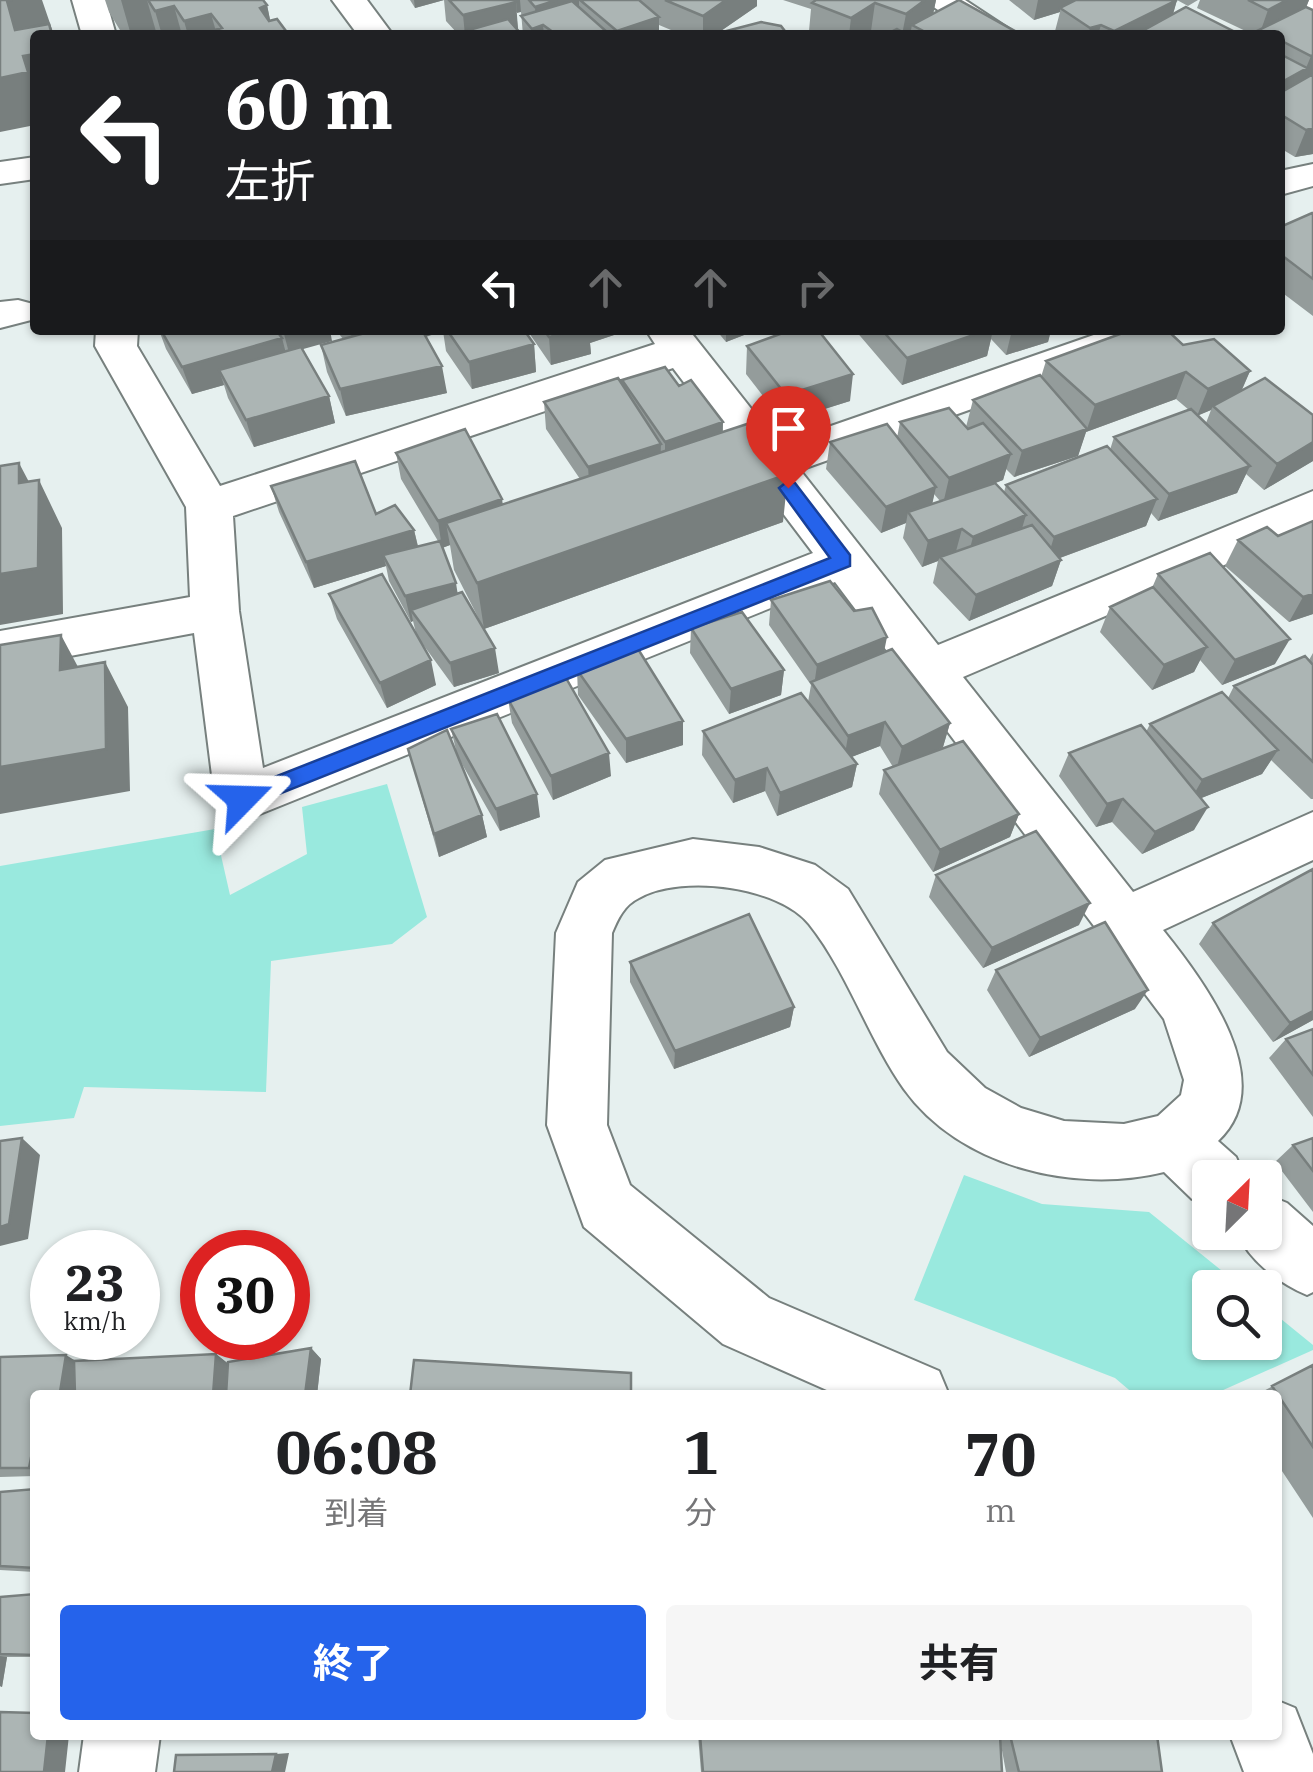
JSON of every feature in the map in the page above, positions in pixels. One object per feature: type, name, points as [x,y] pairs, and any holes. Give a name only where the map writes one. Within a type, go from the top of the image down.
[{"type":"street","points":[[89,0],[98,30]]},
{"type":"street","points":[[349,0],[372,30]]},
{"type":"street","points":[[942,0],[993,30]]},
{"type":"street","points":[[0,172],[30,169]]},
{"type":"street","points":[[1285,181],[1313,174]]},
{"type":"street","points":[[770,464],[1165,335]]},
{"type":"street","points":[[129,337],[209,507],[216,612],[242,799],[843,560]]},
{"type":"street","points":[[209,507],[674,340],[1126,921],[1188,1006],[1214,1080],[1194,1159],[1064,1150],[1007,1133],[964,1108],[926,1071],[828,906],[796,882],[759,870],[693,862],[624,876],[598,899],[584,933],[578,1125],[606,1204],[746,1320],[904,1390]]},
{"type":"street","points":[[928,671],[1313,508]]},
{"type":"street","points":[[0,650],[216,612]]},
{"type":"street","points":[[1126,921],[1313,835]]},
{"type":"street","points":[[1282,1241],[1306,1263],[1313,1260]]},
{"type":"street","points":[[117,1772],[121,1740]]},
{"type":"street","points":[[1270,1740],[1282,1772]]},
{"type":"green space","points":[[387,784],[427,917],[392,944],[271,961],[266,1092],[84,1087],[74,1118],[0,1126],[0,866],[215,829],[230,895],[307,854],[302,807]]},
{"type":"green space","points":[[964,1175],[1042,1204],[1149,1212],[1221,1270],[1192,1270],[1192,1360],[1282,1360],[1282,1320],[1313,1345],[1313,1350],[1223,1390],[1129,1390],[1115,1378],[914,1300]]},
{"type":"building","points":[[0,0],[12,0],[7,1],[15,30],[49,24],[51,30],[30,30],[30,55],[23,56],[28,72],[0,78]]},
{"type":"building","points":[[148,0],[263,0],[267,5],[260,8],[269,21],[277,19],[285,30],[215,30],[222,28],[211,14],[184,21],[174,6],[155,11]]},
{"type":"building","points":[[449,0],[514,0],[516,2],[463,15]]},
{"type":"building","points":[[529,0],[557,0],[535,7]]},
{"type":"building","points":[[580,0],[639,0],[659,17],[616,30]]},
{"type":"building","points":[[665,0],[726,0],[703,16]]},
{"type":"building","points":[[925,0],[906,14],[875,3],[851,18],[812,3]]},
{"type":"building","points":[[959,0],[1013,30],[922,30],[912,25]]},
{"type":"building","points":[[1076,0],[1177,0],[1116,30],[1101,25],[1090,28],[1060,8]]},
{"type":"building","points":[[1248,0],[1287,0],[1268,10]]},
{"type":"building","points":[[572,1],[605,30],[550,30],[543,25],[532,29],[521,16]]},
{"type":"building","points":[[1186,7],[1231,30],[1144,30]]},
{"type":"building","points":[[1306,7],[1313,10],[1313,55],[1285,43],[1285,30],[1259,30]]},
{"type":"building","points":[[508,19],[518,30],[469,30]]},
{"type":"building","points":[[761,22],[784,30],[730,30]]},
{"type":"building","points":[[1285,57],[1307,68],[1285,80]]},
{"type":"building","points":[[1313,74],[1313,128],[1306,130],[1285,117],[1285,90]]},
{"type":"building","points":[[1313,214],[1313,279],[1285,258],[1285,225]]},
{"type":"building","points":[[164,335],[282,338],[182,367]]},
{"type":"building","points":[[358,335],[425,335],[442,366],[340,389],[321,345]]},
{"type":"building","points":[[450,335],[528,335],[534,344],[469,362]]},
{"type":"building","points":[[777,335],[822,335],[853,374],[786,395],[747,346]]},
{"type":"building","points":[[886,335],[974,335],[907,358]]},
{"type":"building","points":[[1117,335],[1172,335],[1183,345],[1214,339],[1250,371],[1208,389],[1186,372],[1095,405],[1046,361]]},
{"type":"building","points":[[301,347],[329,396],[246,420],[219,370]]},
{"type":"building","points":[[665,367],[679,386],[691,380],[723,422],[665,442],[622,380]]},
{"type":"building","points":[[1040,375],[1087,429],[1022,451],[973,400]]},
{"type":"building","points":[[618,378],[661,444],[588,467],[544,402]]},
{"type":"building","points":[[1265,378],[1313,415],[1313,442],[1277,464],[1213,406]]},
{"type":"building","points":[[949,408],[968,429],[983,423],[1011,454],[949,478],[900,422]]},
{"type":"building","points":[[1191,409],[1250,466],[1169,494],[1114,437]]},
{"type":"building","points":[[747,424],[788,474],[477,583],[446,523]]},
{"type":"building","points":[[887,424],[936,487],[886,507],[830,442]]},
{"type":"building","points":[[465,429],[502,499],[438,521],[396,453]]},
{"type":"building","points":[[1107,446],[1157,499],[1054,537],[1006,485]]},
{"type":"building","points":[[355,461],[376,514],[395,505],[414,530],[306,562],[271,486]]},
{"type":"building","points":[[19,463],[19,483],[39,480],[38,568],[0,574],[0,466]]},
{"type":"building","points":[[995,483],[1026,515],[973,537],[962,529],[928,541],[908,512]]},
{"type":"building","points":[[1313,521],[1313,594],[1303,597],[1238,540],[1267,527],[1278,536]]},
{"type":"building","points":[[1032,525],[1061,560],[976,595],[940,557]]},
{"type":"building","points":[[440,541],[456,583],[405,596],[383,555]]},
{"type":"building","points":[[1210,553],[1290,639],[1235,660],[1158,574]]},
{"type":"building","points":[[382,574],[431,660],[380,683],[329,594]]},
{"type":"building","points":[[830,581],[854,611],[872,608],[887,637],[817,665],[771,600]]},
{"type":"building","points":[[1153,587],[1207,647],[1164,665],[1110,607]]},
{"type":"building","points":[[462,592],[495,648],[450,663],[411,610]]},
{"type":"building","points":[[742,612],[784,670],[731,689],[691,628]]},
{"type":"building","points":[[61,635],[60,670],[105,662],[106,749],[0,767],[0,645]]},
{"type":"building","points":[[638,649],[683,721],[626,739],[577,670]]},
{"type":"building","points":[[892,649],[950,723],[902,747],[885,722],[848,736],[811,682]]},
{"type":"building","points":[[1305,656],[1313,665],[1313,762],[1234,686]]},
{"type":"building","points":[[566,678],[609,753],[551,776],[508,699]]},
{"type":"building","points":[[1222,692],[1278,750],[1202,780],[1150,724]]},
{"type":"building","points":[[801,693],[857,764],[780,793],[767,768],[735,780],[703,731]]},
{"type":"building","points":[[497,714],[537,794],[496,809],[451,729]]},
{"type":"building","points":[[1141,725],[1208,807],[1155,832],[1123,799],[1107,804],[1069,753]]},
{"type":"building","points":[[447,730],[482,815],[434,834],[408,749]]},
{"type":"building","points":[[963,741],[1019,814],[940,850],[884,770]]},
{"type":"building","points":[[1036,831],[1090,903],[992,948],[936,875]]},
{"type":"building","points":[[1313,869],[1313,1011],[1290,1023],[1213,923]]},
{"type":"building","points":[[749,914],[794,1007],[675,1051],[630,962]]},
{"type":"building","points":[[1105,922],[1148,990],[1040,1038],[996,970]]},
{"type":"building","points":[[1313,1029],[1313,1075],[1286,1039]]},
{"type":"building","points":[[22,1138],[9,1224],[0,1227],[0,1141]]},
{"type":"building","points":[[1313,1138],[1313,1171],[1293,1145]]},
{"type":"building","points":[[180,1356],[180,1360],[216,1360],[213,1390],[75,1390],[74,1361],[160,1360],[160,1357]]},
{"type":"building","points":[[0,1357],[65,1360],[60,1390],[30,1390],[29,1468],[0,1468]]},
{"type":"building","points":[[309,1360],[306,1390],[226,1390],[228,1362]]},
{"type":"building","points":[[414,1360],[631,1373],[631,1390],[411,1390]]},
{"type":"building","points":[[1313,1365],[1313,1447],[1282,1401],[1282,1390],[1272,1386]]},
{"type":"building","points":[[30,1489],[30,1568],[0,1566],[0,1492]]},
{"type":"building","points":[[30,1594],[30,1655],[0,1654],[0,1597]]},
{"type":"building","points":[[0,1712],[30,1713],[30,1740],[47,1740],[44,1772],[0,1772]]},
{"type":"building","points":[[700,1740],[1000,1740],[1002,1772],[703,1772]]},
{"type":"building","points":[[1011,1740],[1158,1740],[1162,1772],[1019,1772]]},
{"type":"building","points":[[276,1754],[272,1772],[174,1772],[176,1755]]},
{"type":"route","points":[[242,799],[843,560],[788,488]]}]
